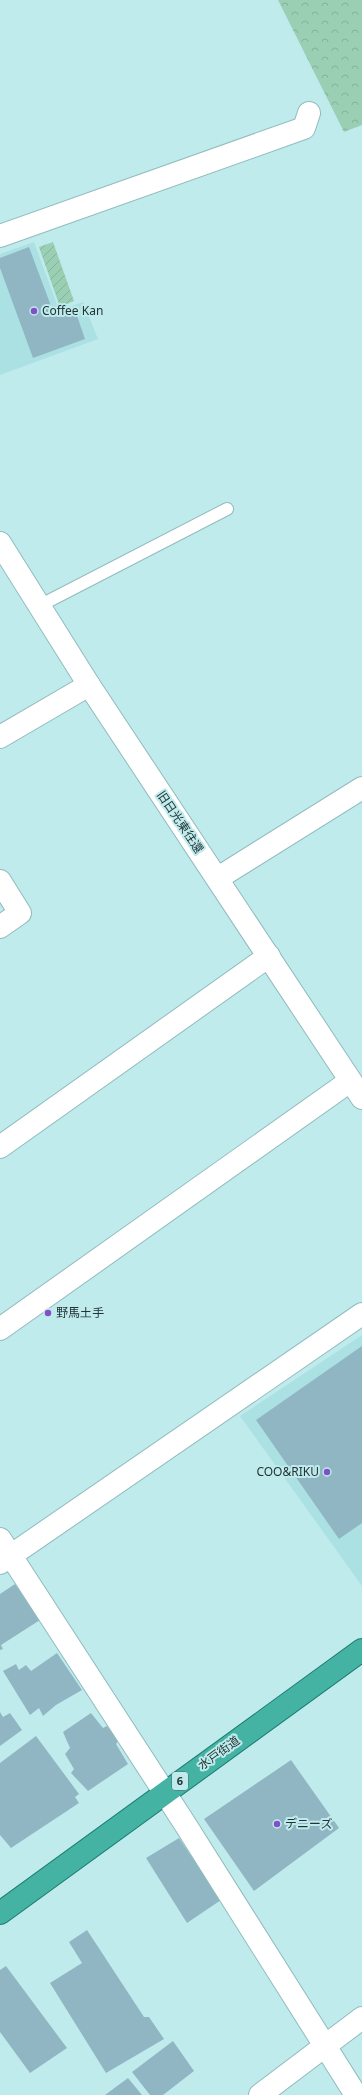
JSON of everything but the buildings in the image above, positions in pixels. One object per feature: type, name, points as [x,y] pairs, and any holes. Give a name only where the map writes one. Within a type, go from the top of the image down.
[{"type":"highway","name":"水戸街道","points":[[0,1913],[164,1792],[362,1650]]},
{"type":"street","points":[[0,236],[304,128],[309,112]]},
{"type":"street","name":"旧日光東往還","points":[[0,544],[89,685],[218,878],[356,1090]]},
{"type":"street","points":[[0,737],[89,685]]},
{"type":"street","points":[[218,878],[362,788]]},
{"type":"street","points":[[0,881],[20,913],[0,927]]},
{"type":"street","points":[[0,1147],[269,956]]},
{"type":"street","points":[[0,1329],[356,1090]]},
{"type":"street","points":[[356,2095],[164,1792],[4,1552],[362,1314]]},
{"type":"street","points":[[260,2095],[362,2018]]},
{"type":"lane","points":[[39,606],[227,509]]},
{"type":"shaded area","points":[[34,242],[59,310],[83,302],[98,339],[0,375],[0,254]]},
{"type":"shaded area","name":"COO&RIKU","points":[[362,1335],[362,1586],[240,1416]]},
{"type":"green space","points":[[278,0],[362,0],[362,125],[344,132]]},
{"type":"green space","points":[[53,242],[74,301],[60,307],[39,247]]},
{"type":"place","name":"Coffee Kan","points":[[34,311]]},
{"type":"place","name":"野馬土手","points":[[48,1313]]},
{"type":"place","name":"COO&RIKU","points":[[327,1472]]},
{"type":"place","name":"デニーズ","points":[[277,1824]]}]
